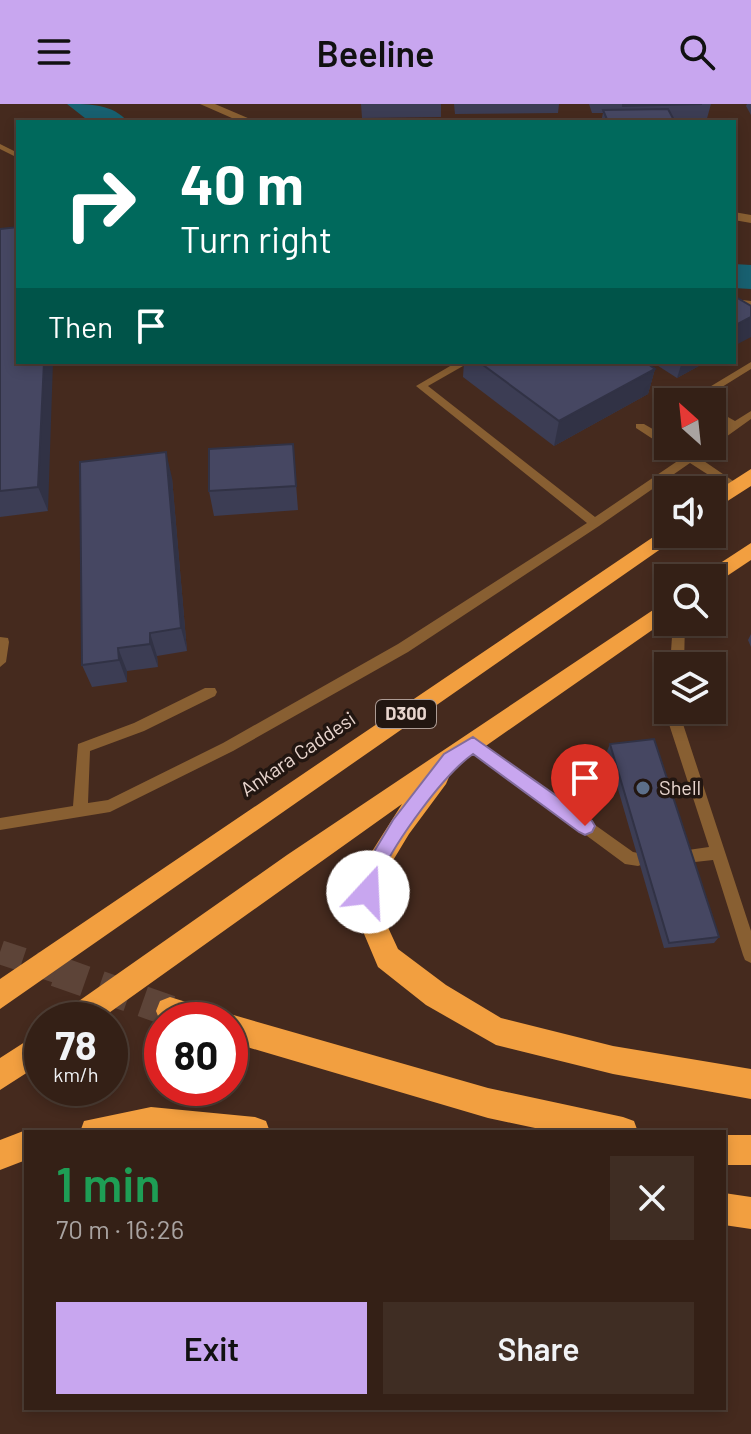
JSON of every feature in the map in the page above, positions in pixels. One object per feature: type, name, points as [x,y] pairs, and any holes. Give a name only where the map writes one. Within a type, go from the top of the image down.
[{"type":"highway","points":[[726,494],[744,482]]},
{"type":"highway","name":"Ankara Caddesi","points":[[0,995],[654,544]]},
{"type":"highway","points":[[726,568],[751,550]]},
{"type":"highway","points":[[100,1002],[213,918],[462,752],[654,618]]},
{"type":"highway","points":[[462,752],[400,826],[370,875],[367,910],[388,958],[436,995],[496,1031],[613,1060],[751,1084]]},
{"type":"highway","points":[[248,1033],[488,1103],[614,1130]]},
{"type":"highway","points":[[0,1076],[24,1058]]},
{"type":"highway","points":[[106,1130],[151,1122],[234,1130]]},
{"type":"highway","points":[[0,1155],[24,1146]]},
{"type":"highway","points":[[726,1150],[751,1150]]},
{"type":"highway","points":[[726,1209],[751,1213]]},
{"type":"street","points":[[205,104],[246,120]]},
{"type":"lane","points":[[461,364],[421,386],[595,523]]},
{"type":"lane","points":[[713,388],[751,365]]},
{"type":"lane","points":[[726,432],[751,414]]},
{"type":"lane","points":[[726,420],[735,426]]},
{"type":"lane","points":[[640,426],[654,435]]},
{"type":"lane","points":[[0,824],[110,806],[228,747],[403,648],[688,460]]},
{"type":"lane","points":[[695,460],[744,482]]},
{"type":"lane","points":[[0,642],[3,642],[0,662]]},
{"type":"lane","points":[[80,811],[83,748],[139,727],[210,692]]},
{"type":"lane","points":[[676,724],[751,955]]},
{"type":"lane","points":[[462,752],[630,859],[638,859]]},
{"type":"lane","points":[[686,856],[718,853]]},
{"type":"building","points":[[623,104],[702,104],[623,106]]},
{"type":"building","points":[[668,109],[674,120],[607,120],[603,110]]},
{"type":"building","points":[[16,227],[16,364],[44,364],[38,487],[0,491],[0,229]]},
{"type":"building","points":[[736,297],[751,306],[751,317],[736,325]]},
{"type":"building","points":[[482,364],[648,364],[655,369],[559,421]]},
{"type":"building","points":[[293,444],[296,486],[209,491],[209,449]]},
{"type":"building","points":[[166,452],[181,628],[150,633],[150,644],[118,648],[119,660],[82,665],[80,462]]},
{"type":"building","points":[[654,739],[719,937],[669,943],[610,744]]},
{"type":"waterway","points":[[83,104],[109,120]]},
{"type":"waterway","points":[[736,276],[751,277]]},
{"type":"tunnel","points":[[0,952],[62,973]]},
{"type":"tunnel","points":[[56,971],[144,1002]]},
{"type":"place","name":"Shell","points":[[643,788]]},
{"type":"route","points":[[368,892],[370,875],[400,826],[451,760],[473,744],[585,826]]}]
